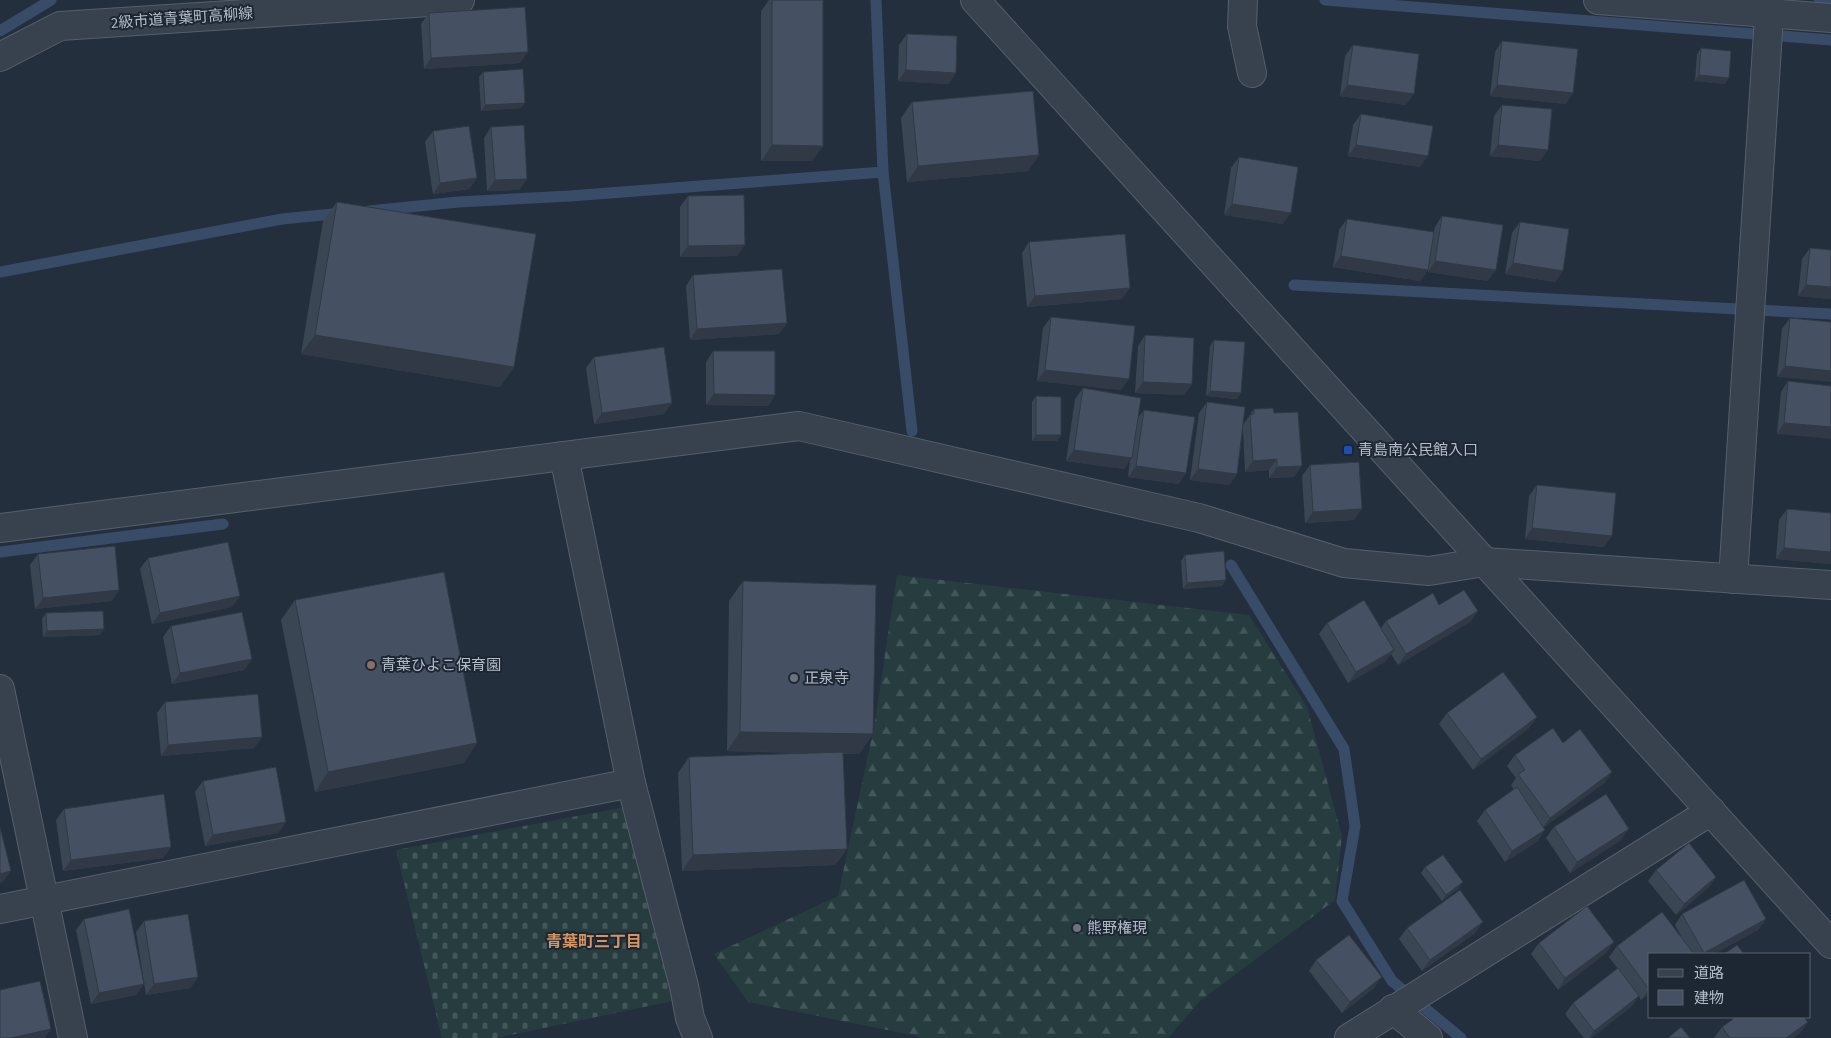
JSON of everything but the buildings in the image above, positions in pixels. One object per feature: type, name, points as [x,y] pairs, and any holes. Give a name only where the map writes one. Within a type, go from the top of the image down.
[{"type":"street","name":"2級市道青葉町高柳線","points":[[0,57],[60,26],[308,5],[460,0]]},
{"type":"street","points":[[975,0],[1831,944]]},
{"type":"street","points":[[1598,0],[1769,11],[1831,18]]},
{"type":"street","points":[[1733,579],[1769,11]]},
{"type":"street","points":[[1243,13],[1252,73]]},
{"type":"street","points":[[0,528],[799,426],[1199,518],[1344,563],[1429,571],[1484,562],[1831,586]]},
{"type":"street","points":[[564,456],[631,783],[684,986],[690,1018],[698,1038]]},
{"type":"street","points":[[0,689],[73,1038]]},
{"type":"street","points":[[0,909],[631,783]]},
{"type":"street","points":[[1349,1038],[1711,811]]},
{"type":"street","points":[[1393,1009],[1428,1038]]},
{"type":"green space","points":[[897,575],[1249,615],[1307,707],[1342,836],[1335,900],[1201,1000],[1168,1038],[920,1038],[748,1002],[714,954],[838,896],[874,727]]},
{"type":"green space","points":[[625,807],[673,1001],[496,1038],[442,1038],[396,850]]},
{"type":"waterway","points":[[0,31],[51,0]]},
{"type":"waterway","points":[[876,0],[883,172],[912,431]]},
{"type":"waterway","points":[[1325,0],[1831,40]]},
{"type":"waterway","points":[[1819,0],[1831,1]]},
{"type":"waterway","points":[[369,211],[458,202],[570,196],[883,172]]},
{"type":"waterway","points":[[0,272],[282,219],[343,213]]},
{"type":"waterway","points":[[1294,285],[1831,314]]},
{"type":"waterway","points":[[0,552],[223,524]]},
{"type":"waterway","points":[[1231,565],[1344,749],[1355,826],[1342,901],[1392,981],[1461,1038]]},
{"type":"place","name":"青島南公民館入口","points":[[1348,450]]},
{"type":"place","name":"青葉ひよこ保育園","points":[[371,665]]},
{"type":"place","name":"正泉寺","points":[[794,678]]},
{"type":"place","name":"熊野権現","points":[[1077,928]]},
{"type":"district","name":"青葉町三丁目","points":[[594,941]]}]
